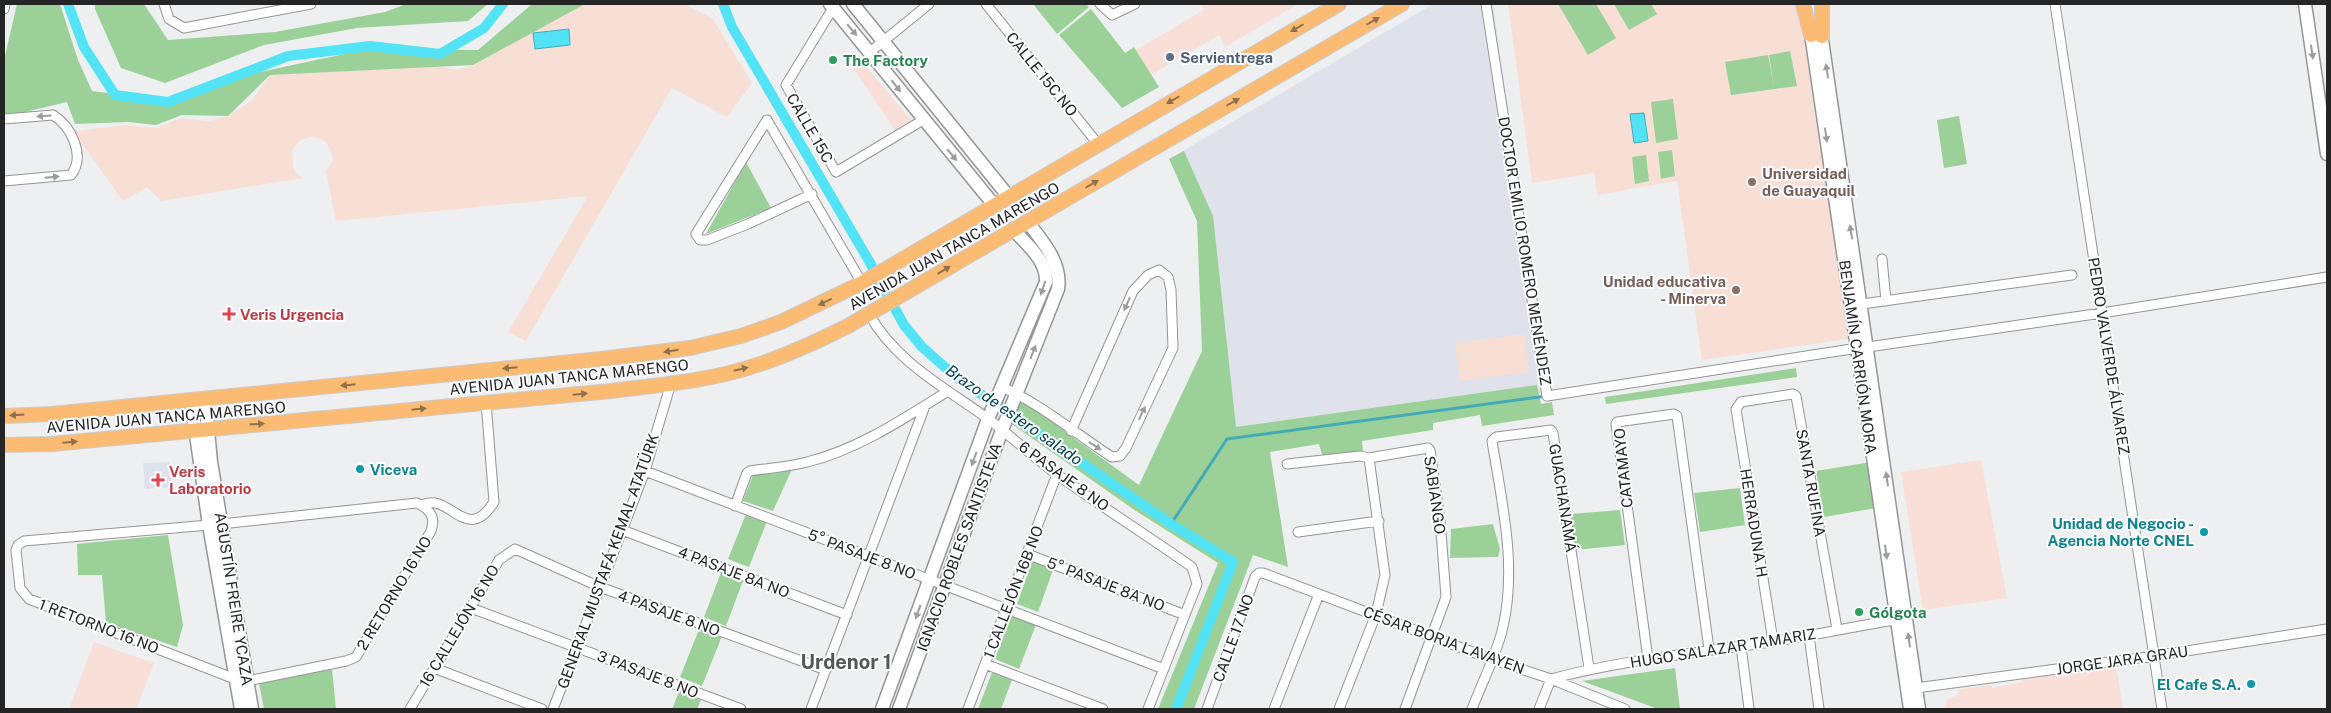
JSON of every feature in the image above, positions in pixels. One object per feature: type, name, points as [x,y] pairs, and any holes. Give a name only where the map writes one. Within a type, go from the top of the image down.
[{"type":"main road","points":[[852,4],[1009,197]]},
{"type":"main road","name":"AVENIDA JUAN TANCA MARENGO","points":[[4,416],[52,414],[609,359],[690,348],[741,336],[781,322],[887,269],[1339,4]]},
{"type":"main road","name":"AVENIDA JUAN TANCA MARENGO","points":[[4,445],[52,444],[611,391],[671,383],[755,366],[821,340],[869,314],[1402,4]]},
{"type":"main road","points":[[1805,4],[1816,36]]},
{"type":"main road","name":"BENJAMÍN CARRIÓN MORA","points":[[1817,4],[1816,36],[1919,709]]},
{"type":"main road","points":[[1816,36],[1822,4]]},
{"type":"main road","points":[[2306,4],[2327,154]]},
{"type":"main road","points":[[832,6],[994,205]]},
{"type":"main road","name":"BENJAMÍN CARRIÓN MORA","points":[[1816,36],[1862,304],[1863,347],[1896,620],[1910,709]]},
{"type":"main road","name":"IGNACIO ROBLES SANTISTEVA","points":[[899,709],[1059,282],[1055,262],[1027,221]]},
{"type":"main road","name":"IGNACIO ROBLES SANTISTEVA","points":[[882,709],[989,416],[1046,282],[1045,271],[1040,260],[1013,229]]},
{"type":"main road","name":"AGUSTÍN FREIRE YCAZA","points":[[198,399],[202,429],[211,462],[215,524],[241,680],[241,709]]},
{"type":"main road","name":"AGUSTÍN FREIRE YCAZA","points":[[241,680],[252,709]]},
{"type":"street","points":[[4,9],[5,4]]},
{"type":"street","points":[[164,4],[169,19],[184,28],[311,4]]},
{"type":"street","points":[[870,52],[929,4]]},
{"type":"street","name":"CALLE 15C NO","points":[[986,4],[1098,144]]},
{"type":"street","points":[[1100,4],[1110,15],[1135,4]]},
{"type":"street","name":"DOCTOR EMILIO ROMERO MENÉNDEZ","points":[[1486,4],[1547,396],[1863,347],[2102,313],[2327,277]]},
{"type":"street","name":"PEDRO VALVERDE ÁLVAREZ","points":[[2055,4],[2162,709]]},
{"type":"street","name":"CALLE 15C","points":[[832,6],[786,85],[836,172],[923,120]]},
{"type":"street","points":[[4,119],[52,115],[62,123],[78,149],[77,161],[71,175],[4,181]]},
{"type":"street","points":[[812,194],[748,224],[707,240],[700,240],[696,234],[767,120],[865,281]]},
{"type":"street","points":[[1882,259],[1886,300]]},
{"type":"street","points":[[1001,390],[1016,396],[1071,431],[1112,457],[1120,456],[1126,448],[1172,348],[1171,290],[1168,277],[1160,270],[1148,275],[1133,291],[1071,431]]},
{"type":"street","points":[[1862,304],[2072,276]]},
{"type":"street","name":"6 PASAJE 8 NO","points":[[869,314],[878,331],[892,347],[948,391],[1004,426],[1058,474],[1192,567],[1196,574],[1197,584],[1185,615]]},
{"type":"street","name":"GENERAL MUSTAFÁ KEMAL ATATÜRK","points":[[553,709],[645,471],[671,383]]},
{"type":"street","points":[[735,506],[747,473],[750,471],[808,462],[842,450],[925,406],[948,391]]},
{"type":"street","name":"SANTA RUFINA","points":[[1738,405],[1741,402],[1793,394],[1796,396],[1836,629]]},
{"type":"street","points":[[215,524],[417,503],[422,505],[428,502],[436,502],[466,520],[474,520],[488,512],[494,502],[486,402]]},
{"type":"street","name":"HERRADUNA H","points":[[1738,405],[1736,409],[1773,641]]},
{"type":"street","points":[[811,709],[925,406]]},
{"type":"street","name":"CATAMAYO","points":[[1648,659],[1616,424],[1618,422],[1674,414],[1677,416],[1709,649]]},
{"type":"street","name":"GUACHANAMÁ","points":[[1491,659],[1503,628],[1510,572],[1509,552],[1492,441],[1496,438],[1551,430],[1553,433],[1589,668]]},
{"type":"street","name":"SABIANGO","points":[[1370,458],[1428,448],[1430,450],[1446,583],[1446,596],[1432,637]]},
{"type":"street","points":[[1287,464],[1360,456],[1370,458],[1385,575],[1376,614],[1339,709]]},
{"type":"street","name":"5° PASAJE 8 NO","points":[[645,471],[1164,669]]},
{"type":"street","name":"1 CALLEJÓN 16B NO","points":[[968,709],[1058,474]]},
{"type":"street","name":"2 RETORNO 16 NO","points":[[241,680],[346,661],[356,657],[431,531],[434,522],[433,516],[422,505]]},
{"type":"street","points":[[1298,532],[1379,521]]},
{"type":"street","name":"1 RETORNO 16 NO","points":[[215,524],[24,541],[18,545],[16,550],[20,588],[29,599],[241,680]]},
{"type":"street","name":"4 PASAJE 8A NO","points":[[622,530],[847,615]]},
{"type":"street","name":"4 PASAJE 8 NO","points":[[515,550],[600,587],[826,670]]},
{"type":"street","name":"16 CALLEJÓN 16 NO","points":[[410,709],[499,560],[515,550]]},
{"type":"street","name":"5° PASAJE 8A NO","points":[[1027,554],[1185,615]]},
{"type":"street","name":"CALLE 17 NO","points":[[1207,709],[1255,577],[1259,573],[1263,573]]},
{"type":"street","name":"CÉSAR BORJA LAVAYEN","points":[[1263,573],[1376,614],[1491,659],[1551,679],[1624,709]]},
{"type":"street","points":[[1274,709],[1319,594]]},
{"type":"street","name":"3 PASAJE 8 NO","points":[[471,608],[742,709]]},
{"type":"street","points":[[1148,709],[1185,615]]},
{"type":"street","name":"HUGO SALAZAR TAMARIZ","points":[[1551,679],[1589,668],[1709,649],[1809,636],[1836,629],[1896,620]]},
{"type":"street","name":"JORGE JARA GRAU","points":[[1916,688],[2154,656],[2327,629]]},
{"type":"street","points":[[1809,636],[1819,709]]},
{"type":"street","points":[[1405,709],[1432,637]]},
{"type":"street","points":[[1741,646],[1749,709]]},
{"type":"street","points":[[1472,709],[1491,659]]},
{"type":"street","points":[[986,664],[1104,709]]},
{"type":"street","points":[[434,668],[542,709]]},
{"type":"street","points":[[1539,709],[1551,679]]},
{"type":"shaded area","points":[[583,4],[685,4],[713,19],[752,83],[727,117],[672,88],[526,341],[508,332],[588,196],[336,221],[326,171],[333,160],[332,153],[326,142],[313,136],[301,140],[292,150],[293,167],[297,174],[303,178],[161,201],[147,187],[123,201],[73,131],[127,125],[157,128],[180,118],[209,121],[228,116],[251,101],[270,75],[437,66],[456,70],[473,65]]},
{"type":"shaded area","points":[[1206,4],[1298,4],[1225,47],[1219,35],[1151,75],[1136,50],[1204,10],[1203,6]]},
{"type":"shaded area","points":[[1433,4],[1493,4],[1546,392],[1236,432],[1202,224],[1169,159]]},
{"type":"shaded area","name":"Universidad de Guayaquil","points":[[1508,4],[1795,4],[1805,37],[1814,110],[1853,338],[1702,360],[1677,181],[1597,195],[1594,173],[1532,183]]},
{"type":"shaded area","points":[[860,59],[911,120],[895,130],[851,65]]},
{"type":"shaded area","points":[[1524,334],[1529,372],[1460,381],[1455,343]]},
{"type":"shaded area","points":[[1981,460],[2007,598],[1923,610],[1901,472]]},
{"type":"shaded area","name":"Veris Laboratorio","points":[[169,462],[173,487],[145,489],[143,463]]},
{"type":"shaded area","points":[[94,642],[154,663],[136,709],[69,709]]},
{"type":"shaded area","points":[[2116,666],[2123,709],[1943,709],[1948,699],[1958,695],[1957,690],[1991,685],[1992,688],[2022,682],[2022,678]]},
{"type":"green space","points":[[17,4],[60,4],[78,60],[92,91],[175,102],[236,77],[368,49],[478,50],[532,4],[585,4],[473,65],[270,75],[228,116],[182,115],[156,125],[128,122],[75,124],[67,102],[4,117],[4,60]]},
{"type":"green space","points":[[95,4],[144,4],[168,40],[275,32],[385,12],[406,4],[488,4],[468,21],[357,28],[264,45],[165,83],[121,68],[95,9]]},
{"type":"green space","points":[[1033,4],[1086,4],[1089,7],[1057,34]]},
{"type":"green space","points":[[1558,4],[1596,4],[1616,38],[1588,55]]},
{"type":"green space","points":[[1614,4],[1651,4],[1657,14],[1629,30]]},
{"type":"green space","points":[[1091,9],[1125,53],[1134,47],[1159,87],[1122,108],[1059,35]]},
{"type":"green space","points":[[1790,51],[1797,86],[1731,95],[1725,62],[1768,55],[1774,86],[1769,55]]},
{"type":"green space","points":[[1673,99],[1678,139],[1656,143],[1651,102]]},
{"type":"green space","points":[[1959,116],[1967,164],[1944,168],[1937,120]]},
{"type":"green space","points":[[1672,150],[1675,176],[1661,179],[1658,152]]},
{"type":"green space","points":[[1184,151],[1213,216],[1236,427],[1537,385],[1541,404],[1552,402],[1554,415],[1482,426],[1480,415],[1433,423],[1433,430],[1362,441],[1363,452],[1323,458],[1319,444],[1270,452],[1288,567],[1253,555],[1194,709],[1158,709],[1218,563],[1136,511],[1009,422],[1020,399],[1139,485],[1202,351],[1197,221],[1169,159]]},
{"type":"green space","points":[[1646,155],[1649,181],[1635,184],[1632,157]]},
{"type":"green space","points":[[746,162],[771,208],[706,234]]},
{"type":"green space","points":[[1796,368],[1797,377],[1606,404],[1605,397]]},
{"type":"green space","points":[[1871,462],[1876,508],[1824,517],[1816,471]]},
{"type":"green space","points":[[792,469],[773,511],[743,501],[753,475],[778,473]]},
{"type":"green space","points":[[1740,488],[1745,525],[1700,532],[1694,493]]},
{"type":"green space","points":[[1620,510],[1625,545],[1575,550],[1571,514]]},
{"type":"green space","points":[[746,514],[767,521],[749,567],[728,559]]},
{"type":"green space","points":[[1493,524],[1500,549],[1498,557],[1450,558],[1451,529]]},
{"type":"green space","points":[[168,535],[183,625],[177,647],[106,623],[102,575],[78,575],[77,544]]},
{"type":"green space","points":[[1033,559],[1054,567],[1038,612],[1017,604]]},
{"type":"green space","points":[[722,570],[744,578],[726,626],[704,617]]},
{"type":"green space","points":[[1012,613],[1037,622],[1019,669],[995,659]]},
{"type":"green space","points":[[700,627],[722,636],[702,686],[680,677]]},
{"type":"green space","points":[[1675,668],[1680,709],[1658,709],[1582,681]]},
{"type":"green space","points":[[332,669],[336,709],[264,709],[259,683]]},
{"type":"green space","points":[[993,670],[1013,677],[1001,709],[978,709]]},
{"type":"green space","points":[[679,692],[701,700],[697,709],[672,709]]},
{"type":"water","points":[[569,29],[570,45],[535,49],[533,33]]},
{"type":"water","points":[[1644,113],[1648,141],[1634,143],[1630,114]]},
{"type":"waterway","name":"Brazo de estero salado","points":[[68,4],[84,47],[115,95],[168,102],[288,56],[370,46],[440,54],[484,28],[503,4]]},
{"type":"waterway","name":"Brazo de estero salado","points":[[723,4],[732,27],[869,261],[904,325],[922,347],[956,377],[1171,524],[1233,562],[1176,709]]},
{"type":"waterway","points":[[1171,524],[1227,439],[1547,396]]},
{"type":"place","name":"Servientrega","points":[[1170,57]]},
{"type":"place","name":"The Factory","points":[[833,60]]},
{"type":"place","name":"Universidad de Guayaquil","points":[[1752,182]]},
{"type":"place","name":"Unidad educativa - Minerva","points":[[1736,290]]},
{"type":"place","name":"Veris Urgencia","points":[[229,314]]},
{"type":"place","name":"Viceva","points":[[360,469]]},
{"type":"place","name":"Veris Laboratorio","points":[[158,480]]},
{"type":"place","name":"Unidad de Negocio - Agencia Norte CNEL","points":[[2204,532]]},
{"type":"place","name":"Gólgota","points":[[1859,612]]},
{"type":"place","name":"El Cafe S.A.","points":[[2251,684]]},
{"type":"district","name":"Urdenor 1","points":[[846,662]]}]
